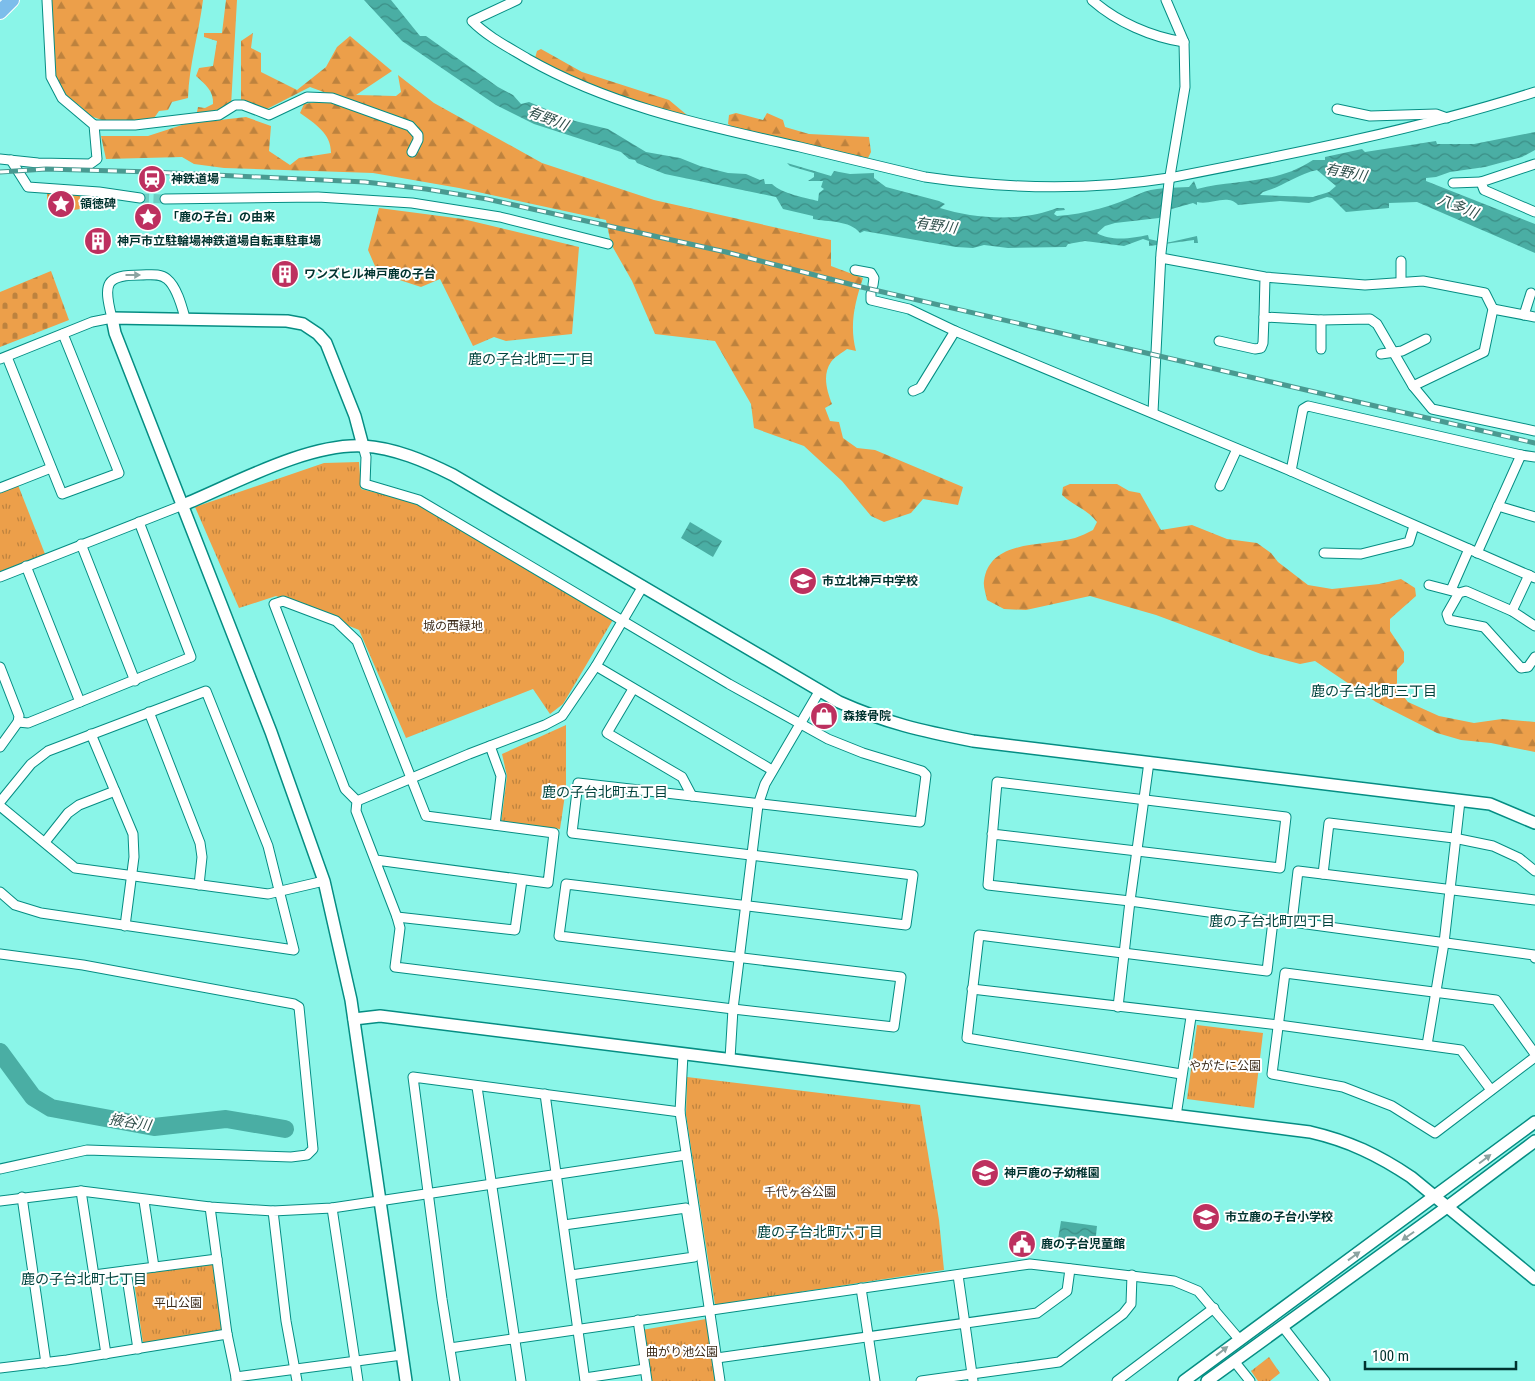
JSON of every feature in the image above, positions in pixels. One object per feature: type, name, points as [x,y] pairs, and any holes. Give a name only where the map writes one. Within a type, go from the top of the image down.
[{"type":"main road","points":[[0,12],[12,0]]},
{"type":"street","points":[[47,0],[52,77],[62,98],[94,125],[135,125],[219,115],[236,106],[243,105],[269,115],[307,97],[332,98],[410,126],[418,135],[418,140],[412,152]]},
{"type":"street","points":[[517,0],[472,21],[484,32],[556,74],[595,91],[664,116],[925,177],[969,183],[1056,188],[1169,180],[1447,118],[1535,92]]},
{"type":"street","points":[[1092,0],[1102,9],[1145,32],[1166,39],[1184,42]]},
{"type":"street","points":[[1152,412],[1161,255],[1169,180],[1185,87],[1184,42],[1166,0]]},
{"type":"street","points":[[1337,109],[1354,110],[1370,116],[1436,114],[1447,118]]},
{"type":"street","points":[[0,159],[90,164],[95,161],[97,155],[94,125]]},
{"type":"street","points":[[11,160],[28,187],[99,192],[140,198]]},
{"type":"street","points":[[1453,182],[1481,182],[1535,164]]},
{"type":"street","points":[[1481,182],[1484,190],[1535,212]]},
{"type":"street","points":[[165,199],[318,197],[412,203],[500,217],[608,244]]},
{"type":"street","points":[[1161,255],[1265,277],[1365,285],[1423,281],[1485,293],[1492,309],[1484,352],[1413,386]]},
{"type":"street","points":[[1401,261],[1401,282]]},
{"type":"street","points":[[855,270],[871,273],[874,278],[871,300],[909,309],[956,331],[1291,471],[1532,577],[1512,611]]},
{"type":"street","points":[[185,318],[172,284],[161,275],[118,275],[112,280],[108,293],[112,318],[125,359],[271,732],[324,880],[354,1019],[406,1381]]},
{"type":"street","points":[[1220,341],[1260,348],[1263,343],[1265,277]]},
{"type":"street","points":[[1524,315],[1531,294]]},
{"type":"street","points":[[1492,309],[1535,317]]},
{"type":"street","points":[[1264,317],[1321,320],[1370,319],[1377,324],[1413,386],[1432,409],[1535,431]]},
{"type":"street","points":[[63,334],[119,473],[62,494],[3,358],[92,322],[112,318],[287,321],[303,324],[312,329],[326,343],[334,361],[355,416],[366,457],[365,484],[419,500],[729,684],[828,739],[863,753],[922,771],[926,775],[920,822],[578,783],[572,833],[753,857],[913,875],[912,898],[906,925],[566,884],[559,936],[901,977],[894,1027],[395,967],[400,928],[356,811],[357,801]]},
{"type":"street","points":[[1321,320],[1321,349]]},
{"type":"street","points":[[913,391],[920,388],[956,331]]},
{"type":"street","points":[[1381,354],[1402,351],[1426,339]]},
{"type":"street","points":[[1233,356],[1235,345]]},
{"type":"street","points":[[1291,471],[1303,409],[1308,406],[1535,457]]},
{"type":"street","points":[[0,577],[286,462],[331,449],[363,446],[394,451],[434,466],[820,690],[872,717],[908,728],[973,741],[1490,804],[1535,823]]},
{"type":"street","points":[[1220,479],[1237,449]]},
{"type":"street","points":[[1521,455],[1498,506],[1473,551],[1447,614],[1449,620],[1484,627],[1521,668],[1528,667],[1535,657]]},
{"type":"street","points":[[0,488],[51,468]]},
{"type":"street","points":[[1498,506],[1535,517]]},
{"type":"street","points":[[18,722],[28,723],[191,657],[139,522]]},
{"type":"street","points":[[1324,553],[1361,554],[1409,542],[1414,526]]},
{"type":"street","points":[[81,544],[135,680]]},
{"type":"street","points":[[26,566],[80,702]]},
{"type":"street","points":[[1429,585],[1455,592],[1466,591],[1512,611],[1535,626]]},
{"type":"street","points":[[357,801],[545,725],[562,716],[596,666],[643,586]]},
{"type":"street","points":[[357,801],[345,789],[274,604],[283,601],[336,621],[357,641],[426,816],[554,833],[548,883],[376,860]]},
{"type":"street","points":[[0,666],[19,716],[18,722],[0,747]]},
{"type":"street","points":[[596,666],[772,770]]},
{"type":"street","points":[[633,689],[607,733],[682,777],[692,796]]},
{"type":"street","points":[[0,892],[16,905],[26,910],[294,950],[281,891],[268,846],[206,690],[48,751],[31,764],[0,804],[75,868],[268,894],[281,891],[324,880]]},
{"type":"street","points":[[730,1059],[733,1009],[758,805],[772,770],[820,690]]},
{"type":"street","points":[[149,712],[200,843],[202,858],[199,885]]},
{"type":"street","points":[[91,734],[133,834],[135,846],[125,926]]},
{"type":"street","points":[[490,746],[501,776],[494,825]]},
{"type":"street","points":[[1118,1007],[1142,801],[1149,762]]},
{"type":"street","points":[[992,834],[1280,868],[1286,817],[996,782],[988,885],[1130,901],[1273,921],[1267,971],[979,935],[967,1038],[1181,1074]]},
{"type":"street","points":[[45,842],[68,813],[79,804],[115,791]]},
{"type":"street","points":[[1427,1045],[1444,943],[1454,838],[1460,801]]},
{"type":"street","points":[[1323,874],[1330,823],[1454,838],[1493,846],[1518,858],[1535,871]]},
{"type":"street","points":[[1535,900],[1298,871],[1292,922],[1534,956],[1535,958]]},
{"type":"street","points":[[397,916],[515,930],[522,880]]},
{"type":"street","points":[[0,954],[82,964],[294,1004],[299,1007],[312,1149],[307,1155],[291,1158],[144,1150],[87,1150],[0,1168]]},
{"type":"street","points":[[1285,973],[1435,991],[1496,1000],[1535,1056],[1435,1133],[1392,1106],[1343,1087],[1272,1074],[1285,973]]},
{"type":"street","points":[[972,989],[1191,1017],[1279,1025],[1460,1050],[1491,1090]]},
{"type":"street","points":[[354,1019],[380,1016],[900,1081],[998,1091],[1176,1116],[1310,1132],[1343,1140],[1390,1163],[1411,1176],[1447,1208],[1535,1279]]},
{"type":"street","points":[[1176,1116],[1191,1017]]},
{"type":"street","points":[[683,1054],[680,1112],[720,1381]]},
{"type":"street","points":[[456,1381],[412,1077],[680,1112]]},
{"type":"street","points":[[477,1086],[521,1381]]},
{"type":"street","points":[[545,1094],[585,1379],[645,1369]]},
{"type":"street","points":[[1184,1381],[1535,1122]]},
{"type":"street","points":[[1207,1381],[1447,1208],[1535,1140]]},
{"type":"street","points":[[0,1200],[81,1191],[210,1207],[273,1210],[332,1208],[686,1155]]},
{"type":"street","points":[[81,1191],[106,1354]]},
{"type":"street","points":[[22,1197],[46,1363]]},
{"type":"street","points":[[144,1200],[154,1267]]},
{"type":"street","points":[[210,1207],[227,1334],[236,1379],[355,1360],[402,1355]]},
{"type":"street","points":[[332,1208],[358,1381]]},
{"type":"street","points":[[564,1226],[686,1208],[694,1257],[571,1275]]},
{"type":"street","points":[[273,1210],[286,1321],[296,1381]]},
{"type":"street","points":[[94,1275],[217,1258]]},
{"type":"street","points":[[450,1348],[1030,1264],[1174,1281],[1198,1291],[1239,1339]]},
{"type":"street","points":[[717,1358],[1037,1313],[1067,1291],[1070,1269]]},
{"type":"street","points":[[126,1271],[138,1349]]},
{"type":"street","points":[[958,1274],[973,1377]]},
{"type":"street","points":[[921,1381],[973,1377],[1059,1362],[1124,1314],[1131,1304],[1132,1275]]},
{"type":"street","points":[[861,1288],[875,1381]]},
{"type":"street","points":[[1117,1381],[1214,1308]]},
{"type":"street","points":[[638,1320],[647,1381]]},
{"type":"street","points":[[1283,1327],[1325,1381]]},
{"type":"street","points":[[0,1368],[46,1363],[227,1334]]},
{"type":"street","points":[[1234,1361],[1250,1381]]},
{"type":"green space","points":[[49,0],[203,0],[190,73],[188,98],[172,102],[168,110],[159,111],[152,121],[102,120],[90,116],[79,105],[65,97],[56,77]]},
{"type":"green space","points":[[226,0],[237,0],[231,106],[216,113],[197,112],[198,107],[205,108],[213,104],[212,95],[206,85],[196,76],[199,68],[213,66],[217,41],[204,37],[204,33],[222,33]]},
{"type":"green space","points":[[253,33],[251,48],[261,53],[261,72],[297,90],[326,67],[337,47],[350,36],[392,71],[356,95],[396,96],[401,92],[398,75],[434,103],[542,163],[654,200],[831,240],[831,266],[863,278],[853,323],[856,351],[847,349],[834,358],[828,367],[827,388],[832,404],[825,408],[830,421],[839,422],[843,438],[857,448],[875,450],[963,487],[958,505],[923,499],[911,513],[884,522],[871,516],[842,481],[804,446],[754,428],[751,404],[715,341],[655,334],[632,281],[611,244],[606,220],[459,188],[373,173],[224,168],[194,164],[182,157],[106,159],[101,136],[148,136],[185,124],[246,117],[271,126],[269,151],[290,165],[299,158],[331,153],[325,134],[300,113],[304,104],[323,101],[329,94],[310,87],[265,110],[241,102],[241,41]]},
{"type":"green space","points":[[541,49],[582,72],[669,100],[687,115],[628,99],[572,76],[535,58],[537,51]]},
{"type":"green space","points":[[736,113],[763,120],[767,113],[783,120],[785,127],[809,134],[869,137],[871,152],[868,158],[734,128],[728,124],[729,115]]},
{"type":"green space","points":[[47,193],[80,194],[80,209],[62,212],[47,207]]},
{"type":"green space","points":[[379,208],[463,219],[579,247],[572,334],[506,341],[494,337],[473,346],[440,279],[421,287],[378,273],[368,250]]},
{"type":"green space","points":[[51,271],[69,320],[0,347],[0,292]]},
{"type":"green space","name":"城の西緑地","points":[[359,462],[361,489],[418,503],[614,618],[563,704],[550,714],[533,689],[406,738],[359,630],[276,596],[239,608],[195,507],[324,463]]},
{"type":"green space","points":[[1070,484],[1117,484],[1129,491],[1140,493],[1161,530],[1192,525],[1227,539],[1257,543],[1308,585],[1332,589],[1379,584],[1401,579],[1415,588],[1416,596],[1390,619],[1390,631],[1404,652],[1404,662],[1397,670],[1397,688],[1408,702],[1439,716],[1474,723],[1502,719],[1535,722],[1535,752],[1491,743],[1461,740],[1437,733],[1376,702],[1315,661],[1300,664],[1261,654],[1156,615],[1090,596],[1026,610],[1004,609],[987,600],[984,581],[988,567],[997,557],[1020,547],[1063,541],[1093,530],[1097,522],[1062,495],[1063,487]]},
{"type":"green space","points":[[18,485],[45,554],[0,572],[0,492]]},
{"type":"green space","points":[[566,725],[566,788],[560,829],[501,823],[507,776],[502,754]]},
{"type":"green space","name":"やがたに公園","points":[[1197,1025],[1263,1033],[1254,1108],[1187,1099]]},
{"type":"green space","name":"千代ヶ谷公園","points":[[687,1077],[920,1105],[939,1220],[944,1270],[715,1305],[686,1115]]},
{"type":"green space","name":"平山公園","points":[[213,1263],[223,1331],[143,1343],[133,1275]]},
{"type":"green space","name":"曲がり池公園","points":[[706,1319],[716,1381],[651,1381],[642,1330]]},
{"type":"green space","points":[[1269,1357],[1280,1373],[1270,1381],[1258,1381],[1251,1371]]},
{"type":"water","points":[[364,0],[391,0],[420,36],[426,36],[498,87],[513,95],[521,104],[529,102],[575,121],[608,129],[646,152],[680,158],[700,166],[728,173],[746,174],[760,180],[764,179],[765,184],[772,184],[788,193],[818,201],[819,193],[824,189],[821,187],[823,181],[808,181],[814,177],[814,173],[790,166],[787,163],[831,176],[834,171],[850,174],[874,173],[874,178],[886,187],[945,204],[940,208],[983,217],[1014,217],[1057,208],[1064,208],[1065,210],[1056,211],[1054,214],[1057,216],[1078,213],[1109,206],[1151,190],[1189,187],[1194,181],[1197,189],[1270,178],[1299,168],[1313,160],[1325,160],[1325,157],[1362,149],[1365,152],[1436,141],[1437,144],[1474,144],[1535,132],[1535,150],[1522,157],[1485,167],[1426,178],[1426,181],[1535,224],[1535,253],[1417,202],[1389,203],[1389,208],[1346,212],[1332,198],[1327,197],[1309,203],[1280,201],[1238,205],[1229,200],[1197,202],[1197,205],[1193,203],[1168,210],[1159,218],[1115,223],[1105,226],[1097,233],[1109,238],[1129,238],[1148,235],[1149,239],[1166,243],[1197,236],[1198,243],[1194,243],[1194,240],[1149,246],[1149,241],[1143,239],[1124,246],[1085,241],[1068,244],[1066,247],[1008,248],[984,245],[973,248],[956,247],[864,231],[860,233],[850,226],[838,222],[813,219],[813,216],[783,209],[776,197],[665,174],[629,159],[621,152],[534,124],[496,105],[402,41]],"holes":[[[1317,170],[1336,186],[1329,192],[1313,197],[1260,195],[1303,174]]]},
{"type":"water","points":[[690,522],[722,541],[713,557],[681,538]]},
{"type":"water","points":[[1061,1221],[1097,1226],[1095,1244],[1058,1239]]},
{"type":"waterway","name":"掖谷川","points":[[0,1052],[33,1097],[51,1108],[154,1127],[226,1119],[285,1129]]},
{"type":"tunnel","points":[[140,198],[165,199]]},
{"type":"railway","points":[[0,172],[46,169],[365,182],[487,199],[726,252],[857,286],[1535,443]]},
{"type":"place","name":"神鉄道場","points":[[152,179]]},
{"type":"place","name":"領徳碑","points":[[61,204]]},
{"type":"place","name":"「鹿の子台」の由来","points":[[148,217]]},
{"type":"place","name":"神戸市立駐輪場神鉄道場自転車駐車場","points":[[98,241]]},
{"type":"place","name":"ワンズヒル神戸鹿の子台","points":[[285,274]]},
{"type":"place","name":"市立北神戸中学校","points":[[803,581]]},
{"type":"place","name":"森接骨院","points":[[824,716]]},
{"type":"place","name":"神戸鹿の子幼稚園","points":[[985,1173]]},
{"type":"place","name":"市立鹿の子台小学校","points":[[1206,1217]]},
{"type":"place","name":"鹿の子台児童館","points":[[1022,1244]]},
{"type":"district","name":"鹿の子台北町二丁目","points":[[531,359]]},
{"type":"district","name":"鹿の子台北町三丁目","points":[[1374,691]]},
{"type":"district","name":"鹿の子台北町五丁目","points":[[605,792]]},
{"type":"district","name":"鹿の子台北町四丁目","points":[[1272,921]]},
{"type":"district","name":"鹿の子台北町六丁目","points":[[820,1232]]},
{"type":"district","name":"鹿の子台北町七丁目","points":[[84,1279]]},
{"type":"water label","name":"有野川","points":[[548,118]]},
{"type":"water label","name":"有野川","points":[[1346,172]]},
{"type":"water label","name":"八多川","points":[[1458,206]]},
{"type":"water label","name":"有野川","points":[[936,225]]}]
